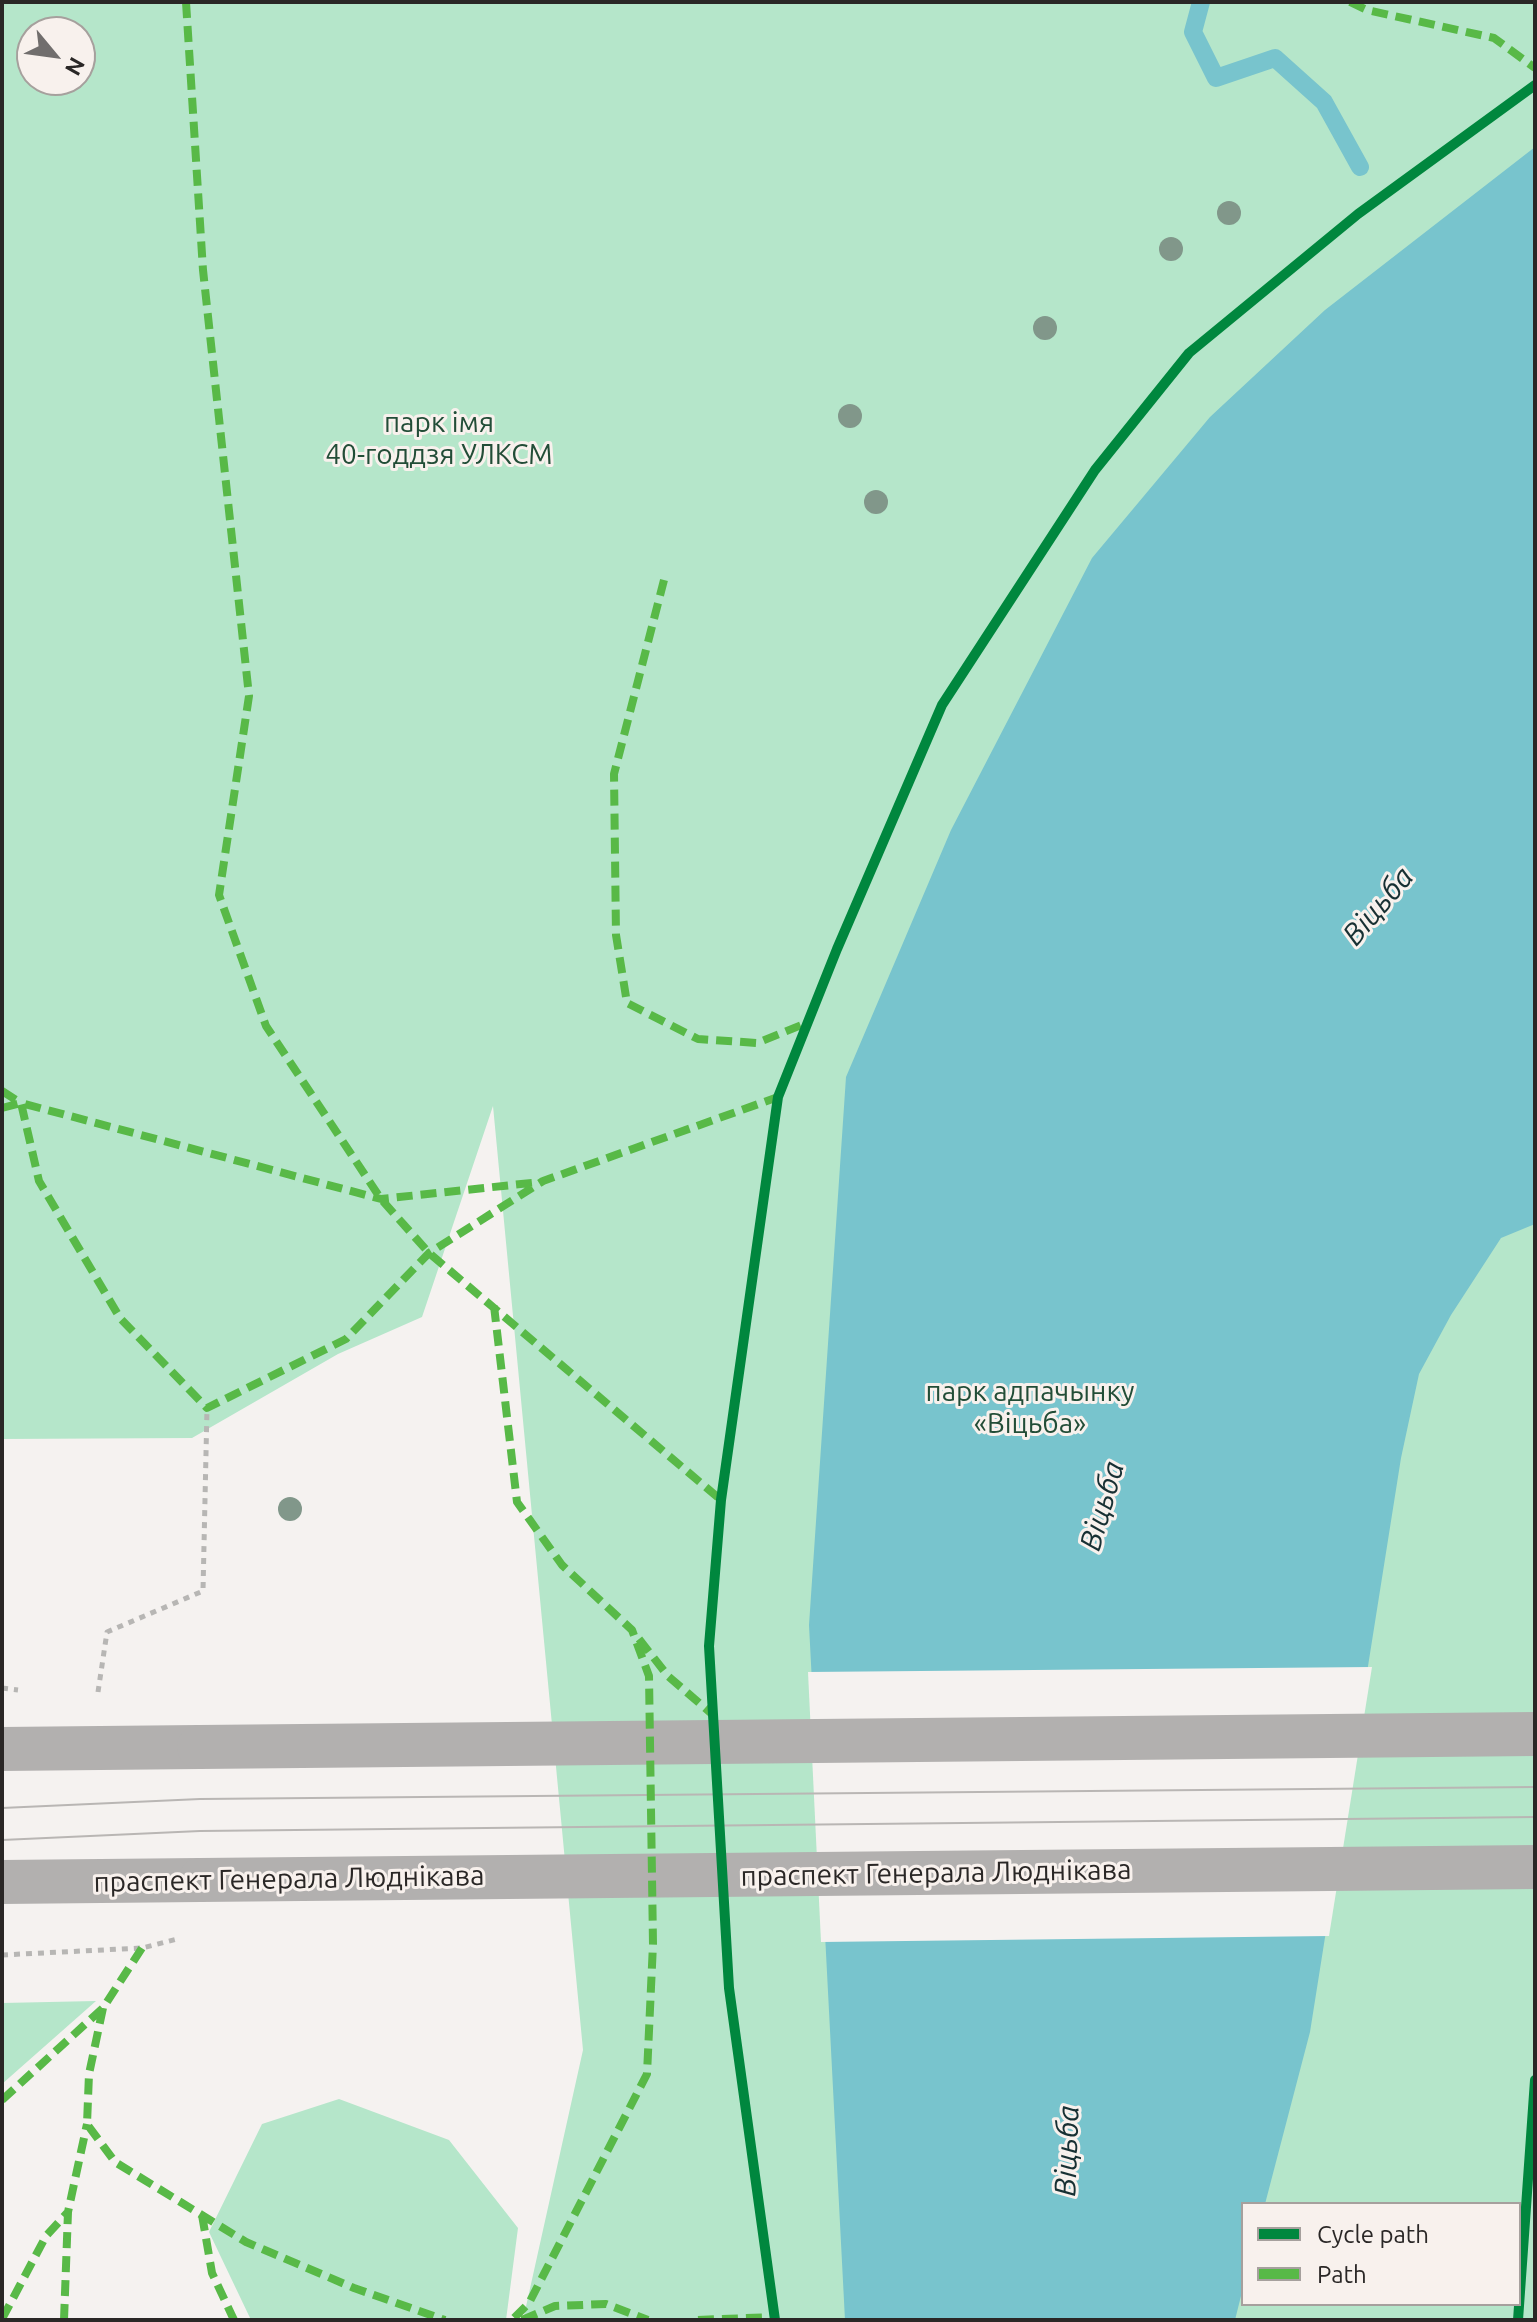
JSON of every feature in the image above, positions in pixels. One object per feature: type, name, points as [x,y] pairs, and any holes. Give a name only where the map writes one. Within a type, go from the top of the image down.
[{"type":"main road","points":[[2,1749],[1535,1734]]},
{"type":"main road","name":"праспект Генерала Люднікава","points":[[2,1882],[1535,1867]]},
{"type":"path","points":[[712,1701],[709,1646],[721,1500],[778,1097],[837,949],[942,705],[1095,470],[1189,353],[1358,214],[1535,85]]},
{"type":"path","points":[[97,1698],[107,1632],[203,1591],[207,1408]]},
{"type":"path","points":[[2,1688],[34,1691]]},
{"type":"path","points":[[717,1791],[719,1821]]},
{"type":"path","points":[[725,1927],[729,1988],[775,2320]]},
{"type":"path","points":[[2,1955],[142,1948],[186,1937]]},
{"type":"path","points":[[1521,2278],[1535,2080]]},
{"type":"green space","points":[[2,2],[1535,2],[1535,2320],[523,2320],[583,2050],[493,1106],[422,1317],[338,1354],[192,1438],[2,1439]]},
{"type":"green space","points":[[96,2001],[2,2084],[2,2003]]},
{"type":"green space","points":[[339,2099],[449,2140],[518,2228],[506,2320],[251,2320],[209,2232],[262,2124]]},
{"type":"water","name":"Віцьба","points":[[1535,147],[1535,1224],[1501,1238],[1451,1315],[1419,1374],[1401,1458],[1310,2032],[1266,2202],[1241,2202],[1241,2296],[1235,2320],[845,2320],[809,1625],[846,1077],[951,830],[1092,558],[1210,417],[1325,310]]},
{"type":"pier","points":[[1372,1667],[1329,1936],[821,1942],[808,1672]]},
{"type":"waterway","points":[[1201,2],[1193,32],[1216,78],[1275,58],[1324,102],[1360,167]]},
{"type":"tram line","points":[[2,1808],[200,1799],[1535,1787]]},
{"type":"tram line","points":[[2,1840],[200,1831],[1535,1817]]},
{"type":"marked path","points":[[186,2],[203,270],[249,696],[219,895],[266,1026],[381,1199],[429,1253],[721,1500]]},
{"type":"marked path","points":[[1350,2],[1367,10],[1494,38],[1535,68]]},
{"type":"marked path","points":[[664,580],[614,774],[616,935],[627,1003],[698,1039],[757,1043],[809,1022]]},
{"type":"marked path","points":[[2,1091],[21,1103],[39,1181],[120,1318],[207,1408],[346,1339],[429,1253],[543,1181],[778,1097]]},
{"type":"marked path","points":[[2,1108],[21,1103],[381,1199],[540,1182]]},
{"type":"marked path","points":[[494,1306],[517,1502],[562,1565],[632,1630],[649,1676],[653,1944],[647,2074],[529,2303],[512,2320]]},
{"type":"marked path","points":[[639,1639],[668,1676],[713,1715]]},
{"type":"marked path","points":[[2,2100],[103,2008],[142,1948]]},
{"type":"marked path","points":[[103,2008],[89,2074],[87,2124],[115,2162],[246,2242],[354,2288],[445,2320]]},
{"type":"marked path","points":[[64,2320],[68,2212],[87,2124]]},
{"type":"marked path","points":[[2,2319],[46,2236],[68,2212]]},
{"type":"marked path","points":[[202,2215],[212,2273],[234,2320]]},
{"type":"marked path","points":[[522,2320],[555,2306],[606,2304],[648,2320]]},
{"type":"marked path","points":[[698,2320],[774,2317]]},
{"type":"cycle path","points":[[775,2320],[729,1988],[709,1646],[721,1500],[778,1097],[837,949],[942,705],[1095,470],[1189,353],[1358,214],[1535,85]]},
{"type":"cycle path","points":[[1521,2278],[1535,2080]]},
{"type":"cycle path","points":[[1518,2320],[1519,2306]]},
{"type":"park label","name":"парк імя 40-годдзя УЛКСМ","points":[[439,439]]},
{"type":"park label","name":"парк адпачынку «Віцьба»","points":[[1030,1408]]}]
